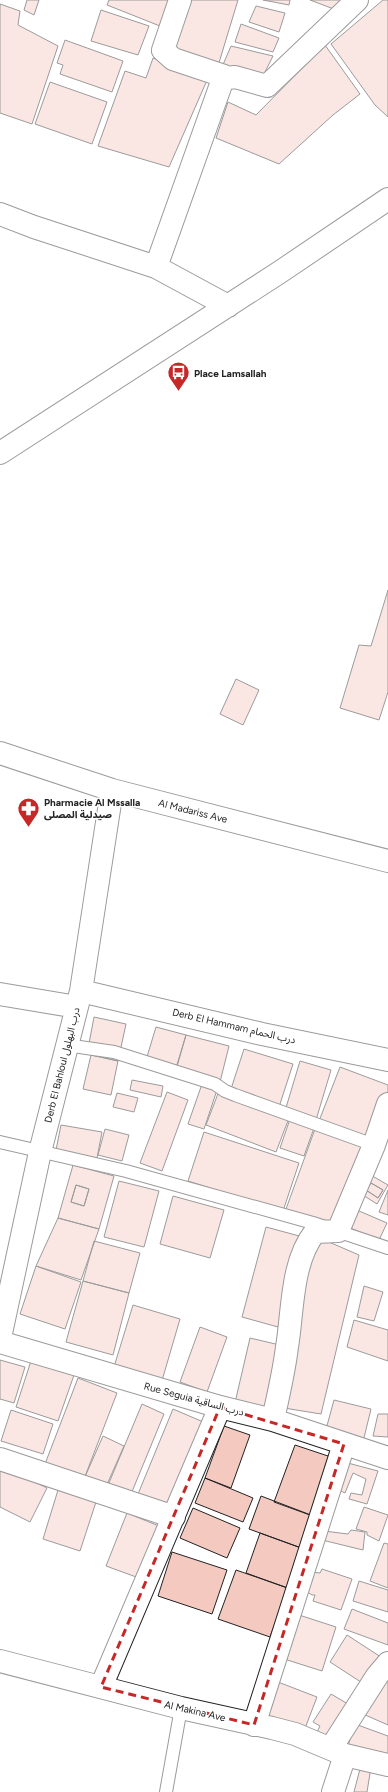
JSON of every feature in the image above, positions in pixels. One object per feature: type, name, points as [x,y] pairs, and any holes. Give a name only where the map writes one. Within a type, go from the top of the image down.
[{"type":"street","points":[[180,0],[163,50],[173,59],[228,78],[235,77],[267,86],[357,0]]},
{"type":"street","points":[[156,267],[224,76]]},
{"type":"street","points":[[0,453],[228,306],[388,199]]},
{"type":"street","points":[[0,214],[41,230],[156,267],[228,306]]},
{"type":"street","name":"Al Madariss Ave","points":[[0,753],[112,790],[388,861]]},
{"type":"street","name":"Derb El Bahloul درب البهلول","points":[[0,1338],[40,1152],[66,1045],[79,999],[112,790]]},
{"type":"street","name":"Derb El Hammam درب الحمام","points":[[0,994],[79,999],[388,1060]]},
{"type":"street","points":[[273,1420],[287,1348],[295,1279],[306,1246],[315,1232],[338,1231],[374,1145],[388,1104]]},
{"type":"street","name":"Rue Seguia درب الساقية","points":[[0,1342],[220,1407],[273,1420],[388,1458]]},
{"type":"street","points":[[102,1687],[220,1407]]},
{"type":"street","points":[[254,1725],[344,1444]]},
{"type":"street","points":[[0,1459],[174,1517]]},
{"type":"street","name":"Al Makina Ave","points":[[0,1661],[181,1708],[295,1734],[338,1751],[388,1765]]},
{"type":"street","points":[[332,1792],[338,1751],[377,1676],[388,1663]]},
{"type":"lane","points":[[66,1045],[114,1052],[194,1076],[215,1084],[225,1091],[235,1095],[374,1145]]},
{"type":"lane","points":[[0,1142],[126,1171],[338,1231],[388,1248]]},
{"type":"lane","points":[[166,1792],[181,1708]]},
{"type":"highlighted area","points":[[220,1407],[344,1444],[254,1725],[101,1687]]},
{"type":"building","points":[[27,0],[39,0],[34,15],[24,10]]},
{"type":"building","points":[[109,0],[175,0],[165,28],[107,5]]},
{"type":"building","points":[[191,0],[238,0],[218,66],[172,54]]},
{"type":"building","points":[[263,0],[290,0],[289,5]]},
{"type":"building","points":[[310,0],[343,0],[339,11]]},
{"type":"building","points":[[383,0],[388,0],[388,117],[375,105],[331,44]]},
{"type":"building","points":[[0,4],[20,11],[18,25],[58,46],[32,124],[0,113]]},
{"type":"building","points":[[256,6],[285,13],[279,32],[249,22]]},
{"type":"building","points":[[101,10],[149,26],[138,55],[91,41]]},
{"type":"building","points":[[241,24],[279,38],[273,52],[235,42]]},
{"type":"building","points":[[65,40],[123,61],[112,92],[60,74],[63,65],[57,63]]},
{"type":"building","points":[[325,45],[360,94],[333,115],[279,164],[216,138],[228,102],[256,115]]},
{"type":"building","points":[[231,46],[273,56],[263,76],[222,67]]},
{"type":"building","points":[[153,58],[208,78],[169,167],[98,146],[125,71],[146,78]]},
{"type":"building","points":[[50,82],[107,102],[92,144],[35,124]]},
{"type":"building","points":[[388,590],[388,692],[379,720],[340,708],[359,645],[371,646]]},
{"type":"building","points":[[236,679],[259,690],[243,725],[220,714]]},
{"type":"building","points":[[94,1017],[126,1024],[118,1061],[87,1054]]},
{"type":"building","points":[[156,1027],[186,1035],[176,1068],[146,1060]]},
{"type":"building","points":[[186,1035],[229,1046],[220,1082],[176,1070]]},
{"type":"building","points":[[244,1049],[293,1064],[279,1107],[230,1092]]},
{"type":"building","points":[[91,1055],[118,1061],[111,1095],[83,1089]]},
{"type":"building","points":[[300,1061],[331,1070],[316,1120],[285,1111]]},
{"type":"building","points":[[340,1067],[388,1085],[388,1095],[370,1141],[319,1121]]},
{"type":"building","points":[[132,1080],[163,1086],[161,1097],[130,1090]]},
{"type":"building","points":[[202,1084],[217,1090],[204,1129],[188,1124]]},
{"type":"building","points":[[219,1091],[289,1118],[276,1152],[206,1125]]},
{"type":"building","points":[[167,1092],[188,1100],[162,1171],[140,1163]]},
{"type":"building","points":[[117,1093],[138,1098],[134,1112],[113,1107]]},
{"type":"building","points":[[290,1119],[314,1128],[304,1156],[280,1148]]},
{"type":"building","points":[[61,1125],[102,1132],[97,1158],[56,1150]]},
{"type":"building","points":[[105,1129],[129,1135],[122,1161],[98,1155]]},
{"type":"building","points":[[315,1129],[365,1147],[335,1227],[286,1209]]},
{"type":"building","points":[[204,1132],[299,1163],[283,1211],[188,1181]]},
{"type":"building","points":[[73,1165],[114,1176],[99,1229],[58,1218]],"holes":[[[76,1185],[89,1189],[84,1206],[71,1202]]]},
{"type":"building","points":[[369,1174],[388,1185],[377,1204],[358,1192]],"holes":[[[371,1183],[383,1190],[378,1198],[366,1190]]]},
{"type":"building","points":[[119,1181],[159,1191],[144,1247],[104,1237]]},
{"type":"building","points":[[371,1183],[383,1190],[378,1198],[366,1190]]},
{"type":"building","points":[[76,1185],[89,1189],[84,1206],[71,1202]]},
{"type":"building","points":[[388,1190],[388,1215],[379,1212]]},
{"type":"building","points":[[173,1196],[224,1210],[210,1258],[160,1244]]},
{"type":"building","points":[[350,1207],[387,1223],[379,1240],[343,1225]]},
{"type":"building","points":[[58,1218],[99,1229],[81,1280],[36,1266]]},
{"type":"building","points":[[266,1227],[303,1237],[278,1327],[242,1317]]},
{"type":"building","points":[[315,1236],[359,1255],[321,1414],[278,1407]]},
{"type":"building","points":[[94,1241],[140,1253],[129,1293],[83,1281]]},
{"type":"building","points":[[36,1266],[81,1282],[65,1329],[20,1314]]},
{"type":"building","points":[[83,1281],[129,1293],[113,1355],[66,1342]]},
{"type":"building","points":[[364,1286],[383,1292],[374,1321],[357,1317]]},
{"type":"building","points":[[133,1305],[180,1319],[161,1384],[113,1370]]},
{"type":"building","points":[[354,1320],[388,1330],[388,1361],[347,1347]]},
{"type":"building","points":[[200,1327],[227,1337],[207,1392],[180,1382]]},
{"type":"building","points":[[250,1338],[284,1346],[269,1414],[234,1407]]},
{"type":"building","points":[[0,1360],[25,1367],[14,1403],[0,1399]]},
{"type":"building","points":[[31,1361],[74,1375],[58,1421],[16,1407]]},
{"type":"building","points":[[78,1378],[117,1393],[84,1479],[45,1464]]},
{"type":"building","points":[[334,1400],[371,1409],[362,1446],[325,1433]]},
{"type":"building","points":[[142,1404],[164,1414],[129,1499],[106,1490]]},
{"type":"building","points":[[173,1409],[208,1424],[172,1508],[138,1494]]},
{"type":"building","points":[[11,1410],[53,1424],[43,1454],[1,1441]]},
{"type":"building","points":[[378,1414],[388,1414],[388,1437],[373,1436]]},
{"type":"building","points":[[224,1426],[250,1435],[231,1488],[205,1478]]},
{"type":"building","points":[[103,1436],[124,1446],[105,1489],[84,1479]]},
{"type":"building","points":[[295,1445],[331,1457],[310,1515],[274,1502]]},
{"type":"building","points":[[344,1462],[378,1471],[367,1504],[349,1499],[351,1493],[362,1495],[366,1479],[353,1473],[345,1493],[339,1490]]},
{"type":"building","points":[[0,1465],[47,1488],[30,1522],[0,1507]]},
{"type":"building","points":[[205,1478],[253,1498],[243,1522],[195,1503]]},
{"type":"building","points":[[58,1490],[96,1502],[80,1551],[43,1539]]},
{"type":"building","points":[[261,1496],[316,1517],[304,1549],[249,1529]]},
{"type":"building","points":[[364,1507],[388,1515],[379,1541],[367,1535],[367,1532],[356,1529]]},
{"type":"building","points":[[193,1508],[240,1528],[227,1558],[180,1538]]},
{"type":"building","points":[[127,1513],[159,1526],[139,1578],[106,1566]]},
{"type":"building","points":[[351,1530],[365,1532],[363,1550],[322,1540],[324,1531],[348,1534]]},
{"type":"building","points":[[260,1533],[304,1549],[290,1589],[246,1573]]},
{"type":"building","points":[[384,1543],[388,1544],[388,1588],[370,1581]]},
{"type":"building","points":[[172,1552],[227,1570],[212,1614],[158,1596]]},
{"type":"building","points":[[322,1569],[352,1579],[341,1610],[313,1601],[315,1595],[312,1595],[304,1590],[311,1572],[320,1573]]},
{"type":"building","points":[[236,1570],[288,1588],[270,1637],[218,1619]]},
{"type":"building","points":[[359,1581],[388,1590],[388,1612],[353,1601]]},
{"type":"building","points":[[352,1609],[388,1623],[388,1645],[344,1629]]},
{"type":"building","points":[[296,1614],[336,1627],[322,1671],[281,1658]]},
{"type":"building","points":[[347,1635],[384,1659],[367,1686],[330,1662]]},
{"type":"building","points":[[379,1677],[388,1681],[388,1725],[363,1714]]},
{"type":"building","points":[[278,1682],[317,1697],[304,1731],[265,1716]]},
{"type":"building","points":[[331,1694],[348,1704],[328,1739],[317,1732],[320,1726],[313,1722]]},
{"type":"building","points":[[355,1724],[388,1736],[388,1760],[348,1746]]},
{"type":"building","points":[[361,1765],[371,1767],[367,1792],[354,1792]]},
{"type":"place","name":"Place Lamsallah","points":[[178,392]]},
{"type":"place","name":"Pharmacie Al Mssalla صيدلية المصلى","points":[[29,828]]}]
